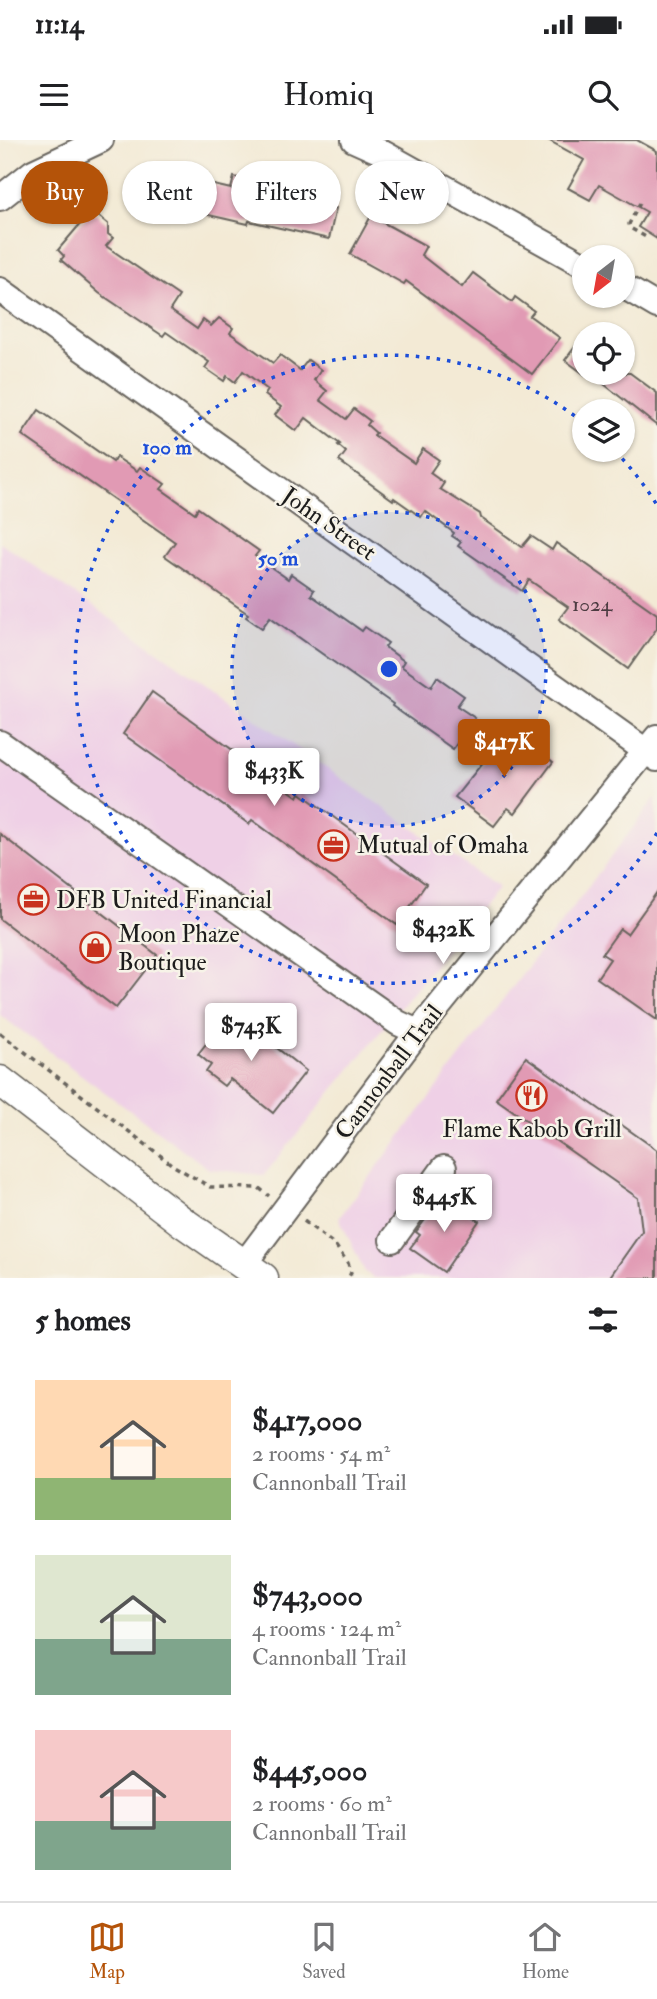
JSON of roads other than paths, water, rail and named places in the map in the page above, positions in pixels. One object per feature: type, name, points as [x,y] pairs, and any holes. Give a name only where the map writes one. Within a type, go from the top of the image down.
[{"type":"main road","points":[[0,1080],[245,1273]]},
{"type":"street","points":[[0,198],[33,173],[101,140]]},
{"type":"street","points":[[354,140],[383,153],[572,258]]},
{"type":"street","name":"John Street","points":[[0,290],[653,749]]},
{"type":"street","points":[[635,293],[657,306]]},
{"type":"street","points":[[0,743],[398,1023],[418,1032]]},
{"type":"street","name":"Cannonball Trail","points":[[245,1273],[418,1032],[653,749]]},
{"type":"street","points":[[392,1240],[444,1168]]},
{"type":"place","name":"Mutual of Omaha","points":[[334,845]]},
{"type":"place","name":"DFB United Financial","points":[[33,900]]},
{"type":"place","name":"Moon Phaze Boutique","points":[[95,948]]},
{"type":"place","name":"Flame Kabob Grill","points":[[532,1095]]}]
